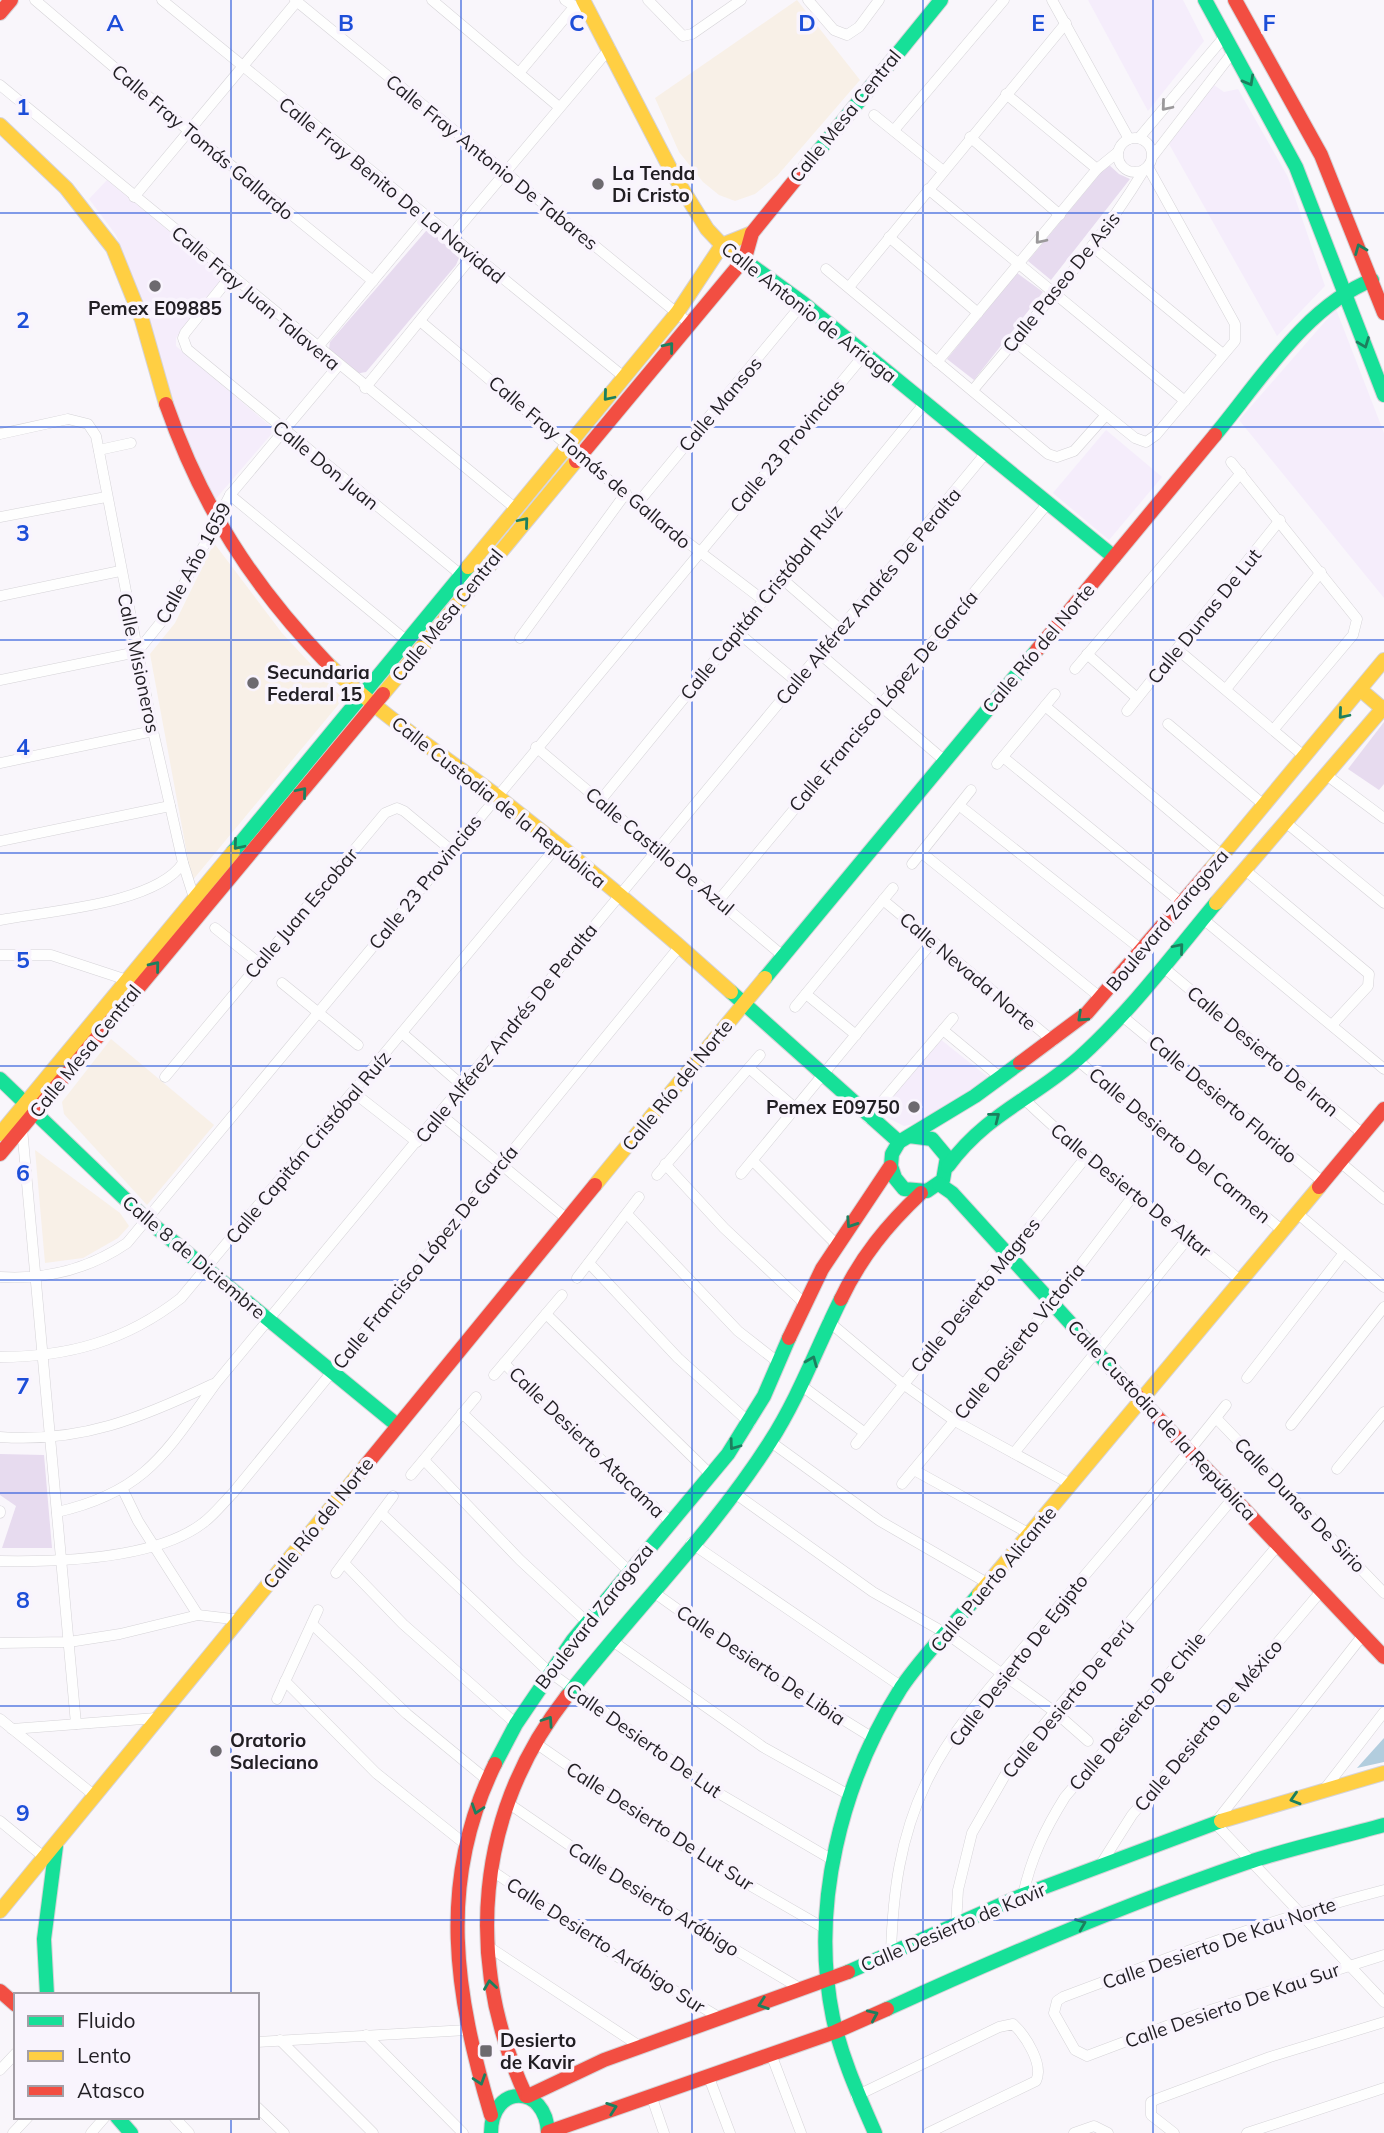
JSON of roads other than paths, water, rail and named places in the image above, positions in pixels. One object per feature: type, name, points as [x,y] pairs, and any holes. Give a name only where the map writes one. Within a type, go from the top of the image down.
[{"type":"main road","points":[[0,13],[11,0]]},
{"type":"main road","name":"Calle Mesa Central","points":[[369,700],[407,641],[581,455],[745,258],[752,233],[941,0]]},
{"type":"main road","points":[[1205,0],[1296,167],[1384,396]]},
{"type":"main road","points":[[1235,0],[1321,155],[1384,313]]},
{"type":"main road","name":"Calle Antonio de Arriaga","points":[[574,2],[594,19],[687,200],[707,229],[722,244],[745,258],[803,303],[1114,557]]},
{"type":"main road","name":"Calle Custodia de la República","points":[[0,125],[66,188],[113,248],[141,318],[175,429],[216,518],[233,549],[302,637],[410,735],[496,796],[680,946],[868,1118],[904,1139]]},
{"type":"main road","points":[[722,244],[752,233]]},
{"type":"main road","name":"Calle Mesa Central","points":[[0,1134],[29,1109],[369,700],[466,579],[515,508],[677,313],[722,244]]},
{"type":"main road","name":"Calle Río del Norte","points":[[0,1911],[744,1003],[1328,300],[1343,290],[1372,280]]},
{"type":"main road","name":"Boulevard Zaragoza","points":[[904,1139],[932,1125],[1053,1041],[1101,998],[1362,691],[1384,660]]},
{"type":"main road","points":[[1362,691],[1383,708]]},
{"type":"main road","name":"Boulevard Zaragoza","points":[[948,1166],[968,1139],[1077,1059],[1122,1016],[1284,821],[1383,708]]},
{"type":"main road","name":"Calle Mesa Central","points":[[0,1154],[22,1128],[29,1109],[127,980],[197,905]]},
{"type":"main road","name":"Calle 8 de Diciembre","points":[[0,1079],[147,1220],[397,1425]]},
{"type":"main road","name":"Calle Puerto Alicante","points":[[875,2133],[856,2096],[835,2032],[826,1982],[824,1928],[831,1859],[849,1795],[873,1738],[902,1687],[1363,1134],[1382,1115]]},
{"type":"main road","points":[[922,1135],[938,1142],[944,1149],[948,1166],[939,1184],[921,1192],[904,1189],[892,1176],[891,1154],[904,1139],[922,1135]]},
{"type":"main road","name":"Boulevard Zaragoza","points":[[491,2133],[491,2115],[467,2030],[456,1944],[458,1897],[465,1844],[486,1779],[514,1722],[548,1671],[750,1423],[804,1303],[837,1245],[890,1167]]},
{"type":"main road","name":"Calle Custodia de la República","points":[[939,1184],[952,1193],[1051,1304],[1143,1398],[1233,1498],[1384,1657]]},
{"type":"main road","name":"Boulevard Zaragoza","points":[[548,2133],[547,2114],[543,2106],[527,2096],[498,2026],[486,1945],[491,1870],[508,1803],[534,1742],[611,1640],[771,1442],[802,1386],[828,1321],[849,1279],[895,1213],[921,1192]]},
{"type":"main road","name":"Calle Desierto de Kavir","points":[[491,2115],[495,2107],[509,2097],[527,2096],[570,2074],[826,1982],[1023,1895],[1101,1864],[1216,1824],[1384,1773]]},
{"type":"main road","points":[[548,2133],[835,2032],[1015,1951],[1249,1862],[1384,1825]]},
{"type":"main road","points":[[47,1993],[43,1953],[45,1921],[57,1844]]},
{"type":"main road","points":[[0,1991],[14,2004]]},
{"type":"main road","points":[[119,2119],[131,2133]]},
{"type":"street","name":"Calle Fray Tomás Gallardo","points":[[35,0],[189,131],[373,281]]},
{"type":"street","name":"Calle Fray Benito De La Navidad","points":[[162,0],[241,68],[624,377]]},
{"type":"street","points":[[432,0],[559,107]]},
{"type":"street","points":[[648,0],[678,35],[683,36],[692,34],[736,2]]},
{"type":"street","points":[[808,0],[834,30],[847,35],[859,27],[880,0]]},
{"type":"street","points":[[895,129],[1004,0]]},
{"type":"street","points":[[1052,0],[1134,139],[1148,143],[1153,156]]},
{"type":"street","points":[[134,197],[297,1]]},
{"type":"street","name":"Calle Fray Antonio De Tabares","points":[[297,1],[689,323]]},
{"type":"street","points":[[519,73],[574,2]]},
{"type":"street","points":[[849,287],[942,170],[1066,23]]},
{"type":"street","points":[[937,362],[1097,169],[1134,139],[1225,36]]},
{"type":"street","points":[[451,237],[610,48]]},
{"type":"street","points":[[1146,169],[1153,156],[1233,52]]},
{"type":"street","name":"Calle Fray Juan Talavera","points":[[0,85],[338,366],[515,508]]},
{"type":"street","points":[[1006,94],[1097,169]]},
{"type":"street","points":[[874,115],[895,129],[942,170]]},
{"type":"street","points":[[970,137],[1060,215]]},
{"type":"street","points":[[1118,152],[1120,163],[1128,171],[1146,169]]},
{"type":"street","points":[[1014,341],[1106,415],[1140,441],[1146,442],[1153,439],[1223,354],[1237,335],[1235,324],[1146,169]]},
{"type":"street","name":"Calle Paseo De Asis","points":[[973,390],[1092,246],[1123,206],[1146,169]]},
{"type":"street","points":[[928,190],[1055,291],[1185,401]]},
{"type":"street","points":[[317,348],[426,217]]},
{"type":"street","points":[[889,237],[978,313]]},
{"type":"street","points":[[1092,246],[1223,354]]},
{"type":"street","points":[[365,388],[473,255]]},
{"type":"street","points":[[826,269],[1048,453],[1057,457],[1074,451],[1106,415]]},
{"type":"street","name":"Calle Don Juan","points":[[230,277],[185,332],[183,344],[466,579]]},
{"type":"street","name":"Calle Mansos","points":[[637,504],[803,303]]},
{"type":"street","name":"Calle Fray Tomás de Gallardo","points":[[420,321],[568,443],[637,504],[763,600]]},
{"type":"street","name":"Calle 23 Provincias","points":[[0,1277],[37,1277],[96,1262],[127,1243],[698,551],[864,355]]},
{"type":"street","name":"Calle Año 1659","points":[[137,652],[170,611],[230,495],[338,366]]},
{"type":"street","name":"Calle Capitán Cristóbal Ruíz","points":[[600,801],[780,577],[925,404]]},
{"type":"street","name":"Calle Misioneros","points":[[0,434],[68,419],[79,420],[93,428],[153,731],[183,863],[197,905]]},
{"type":"street","points":[[99,450],[131,443]]},
{"type":"street","name":"Calle Alférez Andrés De Peralta","points":[[57,1512],[85,1506],[124,1490],[170,1447],[216,1383],[271,1321],[619,895],[985,454]]},
{"type":"street","points":[[1231,462],[1357,619],[1353,635],[1274,729]]},
{"type":"street","points":[[1075,669],[1241,472]]},
{"type":"street","points":[[520,638],[626,493]]},
{"type":"street","points":[[230,495],[407,641]]},
{"type":"street","points":[[0,517],[106,496]]},
{"type":"street","name":"Calle Francisco López De García","points":[[719,900],[1048,503]]},
{"type":"street","name":"Calle Dunas De Lut","points":[[1127,710],[1280,520]]},
{"type":"street","points":[[0,596],[120,571]]},
{"type":"street","points":[[1226,689],[1321,572]]},
{"type":"street","points":[[780,577],[841,630]]},
{"type":"street","points":[[736,632],[797,682]]},
{"type":"street","points":[[1177,649],[1305,757]]},
{"type":"street","points":[[0,680],[137,652]]},
{"type":"street","points":[[820,654],[945,761]]},
{"type":"street","points":[[1087,654],[1137,698]]},
{"type":"street","points":[[1055,694],[1000,761],[1182,903]]},
{"type":"street","points":[[1045,706],[1222,855]]},
{"type":"street","points":[[1168,724],[1264,805]]},
{"type":"street","points":[[0,763],[153,731]]},
{"type":"street","name":"Calle Castillo De Azul","points":[[536,747],[783,956]]},
{"type":"street","points":[[1325,774],[1384,818]]},
{"type":"street","points":[[912,864],[971,790]]},
{"type":"street","points":[[0,841],[170,806]]},
{"type":"street","points":[[960,806],[1142,950]]},
{"type":"street","name":"Calle Juan Escobar","points":[[165,1077],[391,808],[404,811],[451,850]]},
{"type":"street","points":[[1284,821],[1384,903]]},
{"type":"street","name":"Calle Capitán Cristóbal Ruíz","points":[[0,1357],[44,1357],[106,1341],[144,1324],[181,1298],[558,845]]},
{"type":"street","points":[[922,853],[1101,998]]},
{"type":"street","points":[[0,920],[146,892],[168,880],[183,863]]},
{"type":"street","points":[[1245,870],[1369,974],[1368,986],[1332,1026]]},
{"type":"street","name":"Calle Nevada Norte","points":[[795,1007],[893,888]]},
{"type":"street","name":"Calle Nevada Norte","points":[[883,900],[1053,1041]]},
{"type":"street","points":[[1203,919],[1384,1069]]},
{"type":"street","points":[[215,928],[259,963]]},
{"type":"street","points":[[741,1174],[933,941]]},
{"type":"street","name":"Calle Francisco López De García","points":[[0,1562],[62,1562],[153,1545],[202,1524],[217,1510],[332,1371],[680,946]]},
{"type":"street","points":[[0,955],[51,955],[127,980]]},
{"type":"street","name":"Calle Desierto De Iran","points":[[1163,967],[1363,1134]]},
{"type":"street","points":[[282,983],[358,1045]]},
{"type":"street","points":[[806,993],[856,1035]]},
{"type":"street","name":"Calle Desierto Florido","points":[[1122,1016],[1323,1182]]},
{"type":"street","points":[[868,1118],[953,1018]]},
{"type":"street","points":[[943,1030],[1001,1078]]},
{"type":"street","points":[[402,1033],[463,1086]]},
{"type":"street","points":[[657,1175],[760,1055]]},
{"type":"street","name":"Calle Desierto Del Carmen","points":[[1077,1059],[1283,1231]]},
{"type":"street","points":[[749,1068],[795,1108]]},
{"type":"street","points":[[354,1092],[417,1142]]},
{"type":"street","name":"Calle Desierto De Altar","points":[[1022,1097],[1086,1157],[1241,1281]]},
{"type":"street","points":[[440,1114],[567,1219]]},
{"type":"street","points":[[22,1128],[76,1724]]},
{"type":"street","name":"Calle Desierto Magres","points":[[856,1444],[1086,1157]]},
{"type":"street","points":[[753,1161],[837,1245]]},
{"type":"street","points":[[1340,1162],[1384,1199]]},
{"type":"street","points":[[665,1164],[724,1228],[804,1303]]},
{"type":"street","name":"Calle Desierto Victoria","points":[[902,1484],[1051,1304],[1133,1196]]},
{"type":"street","points":[[577,1278],[639,1197]]},
{"type":"street","points":[[626,1213],[738,1331],[779,1363]]},
{"type":"street","points":[[1297,1213],[1384,1287]]},
{"type":"street","points":[[1014,1453],[1189,1237]]},
{"type":"street","points":[[1247,1378],[1343,1254]]},
{"type":"street","points":[[589,1263],[678,1358],[750,1423]]},
{"type":"street","name":"Calle Desierto Atacama","points":[[494,1375],[562,1295]]},
{"type":"street","points":[[1291,1425],[1384,1307]]},
{"type":"street","points":[[546,1314],[709,1474]]},
{"type":"street","points":[[828,1321],[903,1384],[955,1421],[1072,1485]]},
{"type":"street","name":"Calle Desierto Atacama","points":[[504,1363],[578,1439],[670,1521]]},
{"type":"street","points":[[0,1437],[51,1439],[113,1427],[216,1383]]},
{"type":"street","points":[[802,1386],[865,1433]]},
{"type":"street","points":[[411,1475],[476,1397]]},
{"type":"street","name":"Calle Desierto De Egipto","points":[[891,1952],[892,1895],[905,1840],[927,1782],[965,1720],[1226,1405]]},
{"type":"street","points":[[1337,1469],[1384,1412]]},
{"type":"street","points":[[462,1413],[628,1571]]},
{"type":"street","name":"Calle Dunas De Sirio","points":[[1216,1418],[1384,1592]]},
{"type":"street","points":[[771,1442],[880,1521],[989,1584]]},
{"type":"street","points":[[424,1460],[520,1560],[587,1622]]},
{"type":"street","points":[[914,1470],[1030,1534]]},
{"type":"street","points":[[124,1490],[153,1545],[198,1615]]},
{"type":"street","points":[[733,1492],[873,1592],[947,1634],[1055,1712],[1088,1741]]},
{"type":"street","points":[[336,1573],[393,1496]]},
{"type":"street","name":"Calle Desierto De Perú","points":[[956,1925],[958,1890],[972,1833],[1012,1763],[1233,1498]]},
{"type":"street","name":"Calle Desierto De Lut","points":[[381,1513],[548,1671],[572,1690],[708,1787],[831,1859]]},
{"type":"street","points":[[691,1543],[902,1687]]},
{"type":"street","name":"Calle Desierto De Chile","points":[[1023,1895],[1030,1864],[1045,1828],[1065,1797],[1279,1544]]},
{"type":"street","points":[[344,1563],[423,1642],[514,1722]]},
{"type":"street","name":"Calle Desierto De México","points":[[1101,1864],[1132,1815],[1322,1590]]},
{"type":"street","name":"Calle Desierto De Libia","points":[[652,1591],[761,1670],[873,1738]]},
{"type":"street","points":[[277,1699],[318,1610]]},
{"type":"street","points":[[0,1643],[69,1642],[120,1634],[198,1615],[241,1620]]},
{"type":"street","points":[[312,1624],[407,1714],[486,1779]]},
{"type":"street","points":[[1363,1635],[1216,1824],[1384,2002]]},
{"type":"street","points":[[611,1640],[763,1747],[849,1795]]},
{"type":"street","points":[[285,1681],[376,1773],[465,1844]]},
{"type":"street","points":[[1322,1791],[1384,1712]]},
{"type":"street","points":[[12,1729],[156,1718]]},
{"type":"street","points":[[0,1719],[95,1796]]},
{"type":"street","name":"Calle Desierto De Lut Sur","points":[[534,1742],[694,1853],[824,1928]]},
{"type":"street","name":"Calle Desierto Arábigo","points":[[508,1803],[646,1898],[803,1990]]},
{"type":"street","points":[[0,1821],[45,1858]]},
{"type":"street","name":"Calle Desierto Arábigo Sur","points":[[491,1870],[612,1954],[722,2019]]},
{"type":"street","name":"Calle Desierto De Kau Norte","points":[[1081,2056],[1054,2013],[1057,2001],[1182,1952],[1298,1913],[1384,1890]]},
{"type":"street","points":[[486,1945],[641,2047]]},
{"type":"street","name":"Calle Desierto De Kau Sur","points":[[1081,2056],[1093,2055],[1201,2013],[1384,1955]]},
{"type":"street","points":[[1174,2133],[1151,2115],[1151,2102],[1244,2066],[1384,2022]]},
{"type":"street","points":[[856,2096],[1007,2023],[1019,2029],[1040,2073],[1027,2086],[928,2133]]},
{"type":"street","points":[[259,2042],[467,2030]]},
{"type":"street","points":[[366,2035],[463,2133]]},
{"type":"street","points":[[280,2040],[373,2133]]},
{"type":"street","points":[[771,2054],[801,2133]]},
{"type":"street","points":[[0,2070],[14,2055]]},
{"type":"street","points":[[708,2075],[730,2133]]},
{"type":"street","points":[[1247,2133],[1384,2088]]},
{"type":"street","points":[[651,2095],[664,2133]]},
{"type":"street","points":[[259,2109],[284,2133]]},
{"type":"street","points":[[13,2133],[26,2119]]},
{"type":"street","points":[[91,2133],[103,2119]]},
{"type":"street","points":[[176,2119],[189,2133]]},
{"type":"street","points":[[1073,2133],[1094,2126],[1108,2133]]},
{"type":"water","points":[[1384,1738],[1384,1762],[1357,1768]]},
{"type":"place","name":"La Tenda Di Cristo","points":[[598,184]]},
{"type":"place","name":"Pemex E09885","points":[[155,286]]},
{"type":"place","name":"Secundaria Federal 15","points":[[253,683]]},
{"type":"place","name":"Pemex E09750","points":[[914,1107]]},
{"type":"place","name":"Oratorio Saleciano","points":[[216,1751]]},
{"type":"place","name":"Desierto de Kavir","points":[[486,2051]]}]
